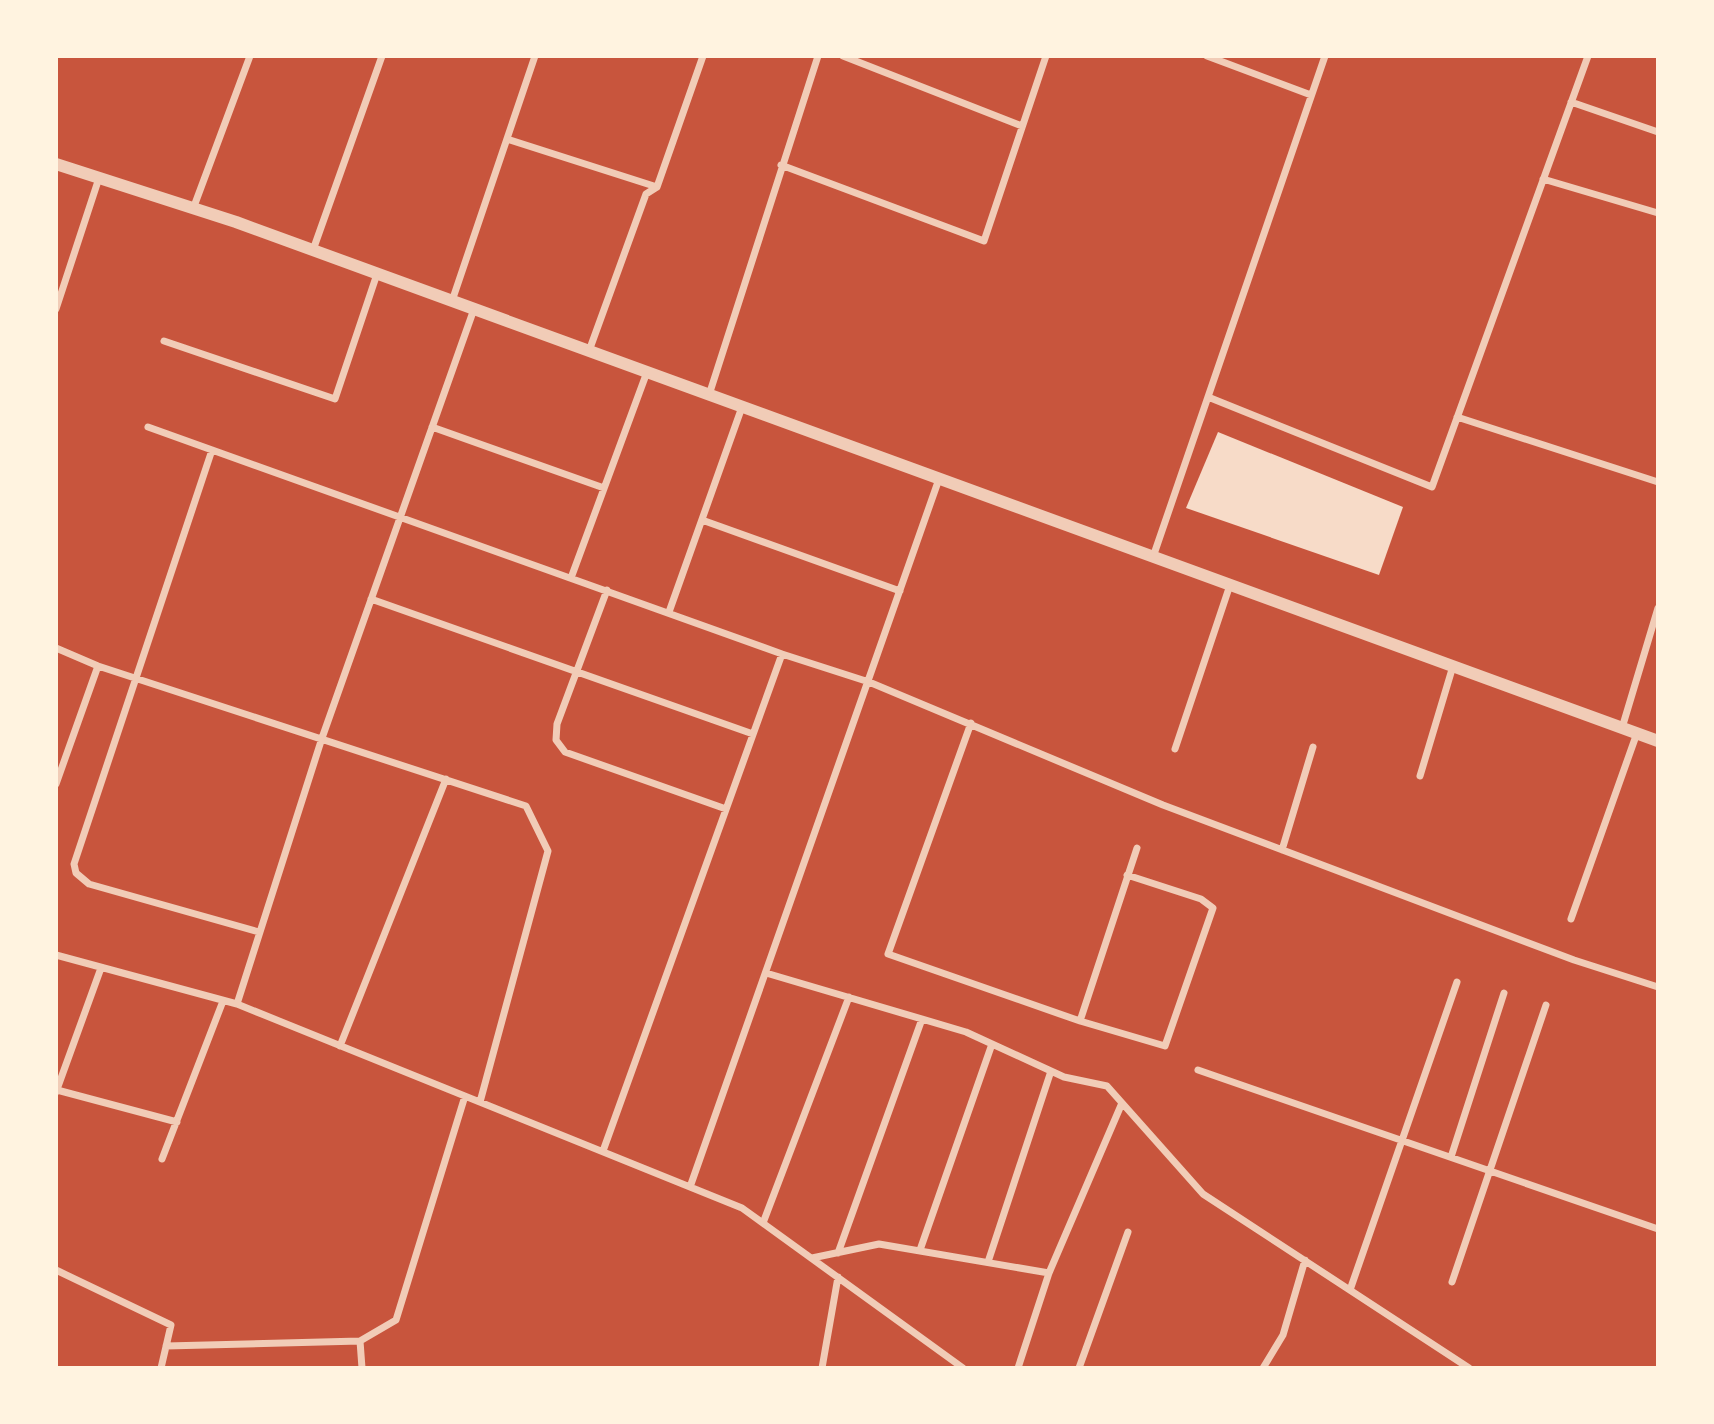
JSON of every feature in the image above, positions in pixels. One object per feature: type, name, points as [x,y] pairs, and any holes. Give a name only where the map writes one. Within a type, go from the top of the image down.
[{"type":"street","points":[[193,209],[250,56]]},
{"type":"street","points":[[313,250],[382,56]]},
{"type":"street","points":[[452,301],[535,56]]},
{"type":"street","points":[[589,351],[646,194],[657,187],[703,56]]},
{"type":"street","points":[[709,395],[818,56]]},
{"type":"street","points":[[843,56],[1022,126]]},
{"type":"street","points":[[781,165],[984,241],[1046,56]]},
{"type":"street","points":[[1207,56],[1311,95]]},
{"type":"street","points":[[1153,557],[1325,56]]},
{"type":"street","points":[[1208,397],[1432,487],[1588,56]]},
{"type":"street","points":[[1571,102],[1658,132]]},
{"type":"street","points":[[507,139],[657,187]]},
{"type":"street","points":[[56,164],[313,250],[1658,741]]},
{"type":"street","points":[[56,309],[99,178]]},
{"type":"street","points":[[1543,179],[1658,213]]},
{"type":"street","points":[[164,341],[335,399],[377,274]]},
{"type":"street","points":[[237,1004],[322,738],[474,309]]},
{"type":"street","points":[[571,578],[647,372]]},
{"type":"street","points":[[669,612],[743,407]]},
{"type":"street","points":[[1457,417],[1658,482]]},
{"type":"street","points":[[148,427],[782,654],[869,682],[1163,804],[1574,960],[1658,987]]},
{"type":"street","points":[[432,427],[604,488]]},
{"type":"street","points":[[212,450],[74,864],[76,873],[89,884],[260,932]]},
{"type":"street","points":[[690,1187],[939,479]]},
{"type":"street","points":[[702,520],[900,591]]},
{"type":"street","points":[[1175,749],[1230,585]]},
{"type":"street","points":[[607,590],[557,724],[556,740],[565,752],[726,808]]},
{"type":"street","points":[[371,599],[753,734]]},
{"type":"street","points":[[1622,728],[1658,608]]},
{"type":"street","points":[[56,648],[98,666],[526,806],[548,851],[480,1102]]},
{"type":"street","points":[[603,1151],[782,654]]},
{"type":"street","points":[[56,784],[98,666]]},
{"type":"street","points":[[1420,776],[1453,666]]},
{"type":"street","points":[[971,723],[888,954],[1080,1021],[1165,1046],[1213,908],[1202,899],[1127,875]]},
{"type":"street","points":[[1571,919],[1637,733]]},
{"type":"street","points":[[1282,849],[1313,747]]},
{"type":"street","points":[[340,1046],[446,779]]},
{"type":"street","points":[[1080,1021],[1137,848]]},
{"type":"street","points":[[56,955],[237,1004],[742,1208],[963,1368]]},
{"type":"street","points":[[101,968],[56,1091],[177,1122]]},
{"type":"street","points":[[766,973],[922,1019],[992,1044],[1063,1077],[1107,1086],[1203,1194],[1469,1368]]},
{"type":"street","points":[[1350,1290],[1457,982]]},
{"type":"street","points":[[1451,1157],[1504,993]]},
{"type":"street","points":[[763,1223],[849,998]]},
{"type":"street","points":[[162,1159],[223,1001]]},
{"type":"street","points":[[1452,1282],[1546,1005]]},
{"type":"street","points":[[838,1253],[922,1019]]},
{"type":"street","points":[[920,1250],[992,1044]]},
{"type":"street","points":[[1198,1070],[1658,1229]]},
{"type":"street","points":[[988,1262],[1051,1071]]},
{"type":"street","points":[[166,1346],[360,1341],[396,1320],[465,1096]]},
{"type":"street","points":[[1018,1368],[1049,1273],[1122,1103]]},
{"type":"street","points":[[1079,1368],[1128,1232]]},
{"type":"street","points":[[812,1258],[879,1244],[1049,1273]]},
{"type":"street","points":[[1263,1368],[1283,1335],[1305,1261]]},
{"type":"street","points":[[56,1270],[171,1325],[161,1368]]},
{"type":"street","points":[[822,1368],[838,1277]]},
{"type":"street","points":[[360,1341],[362,1368]]},
{"type":"building","points":[[1218,432],[1403,507],[1379,575],[1186,508]]}]
